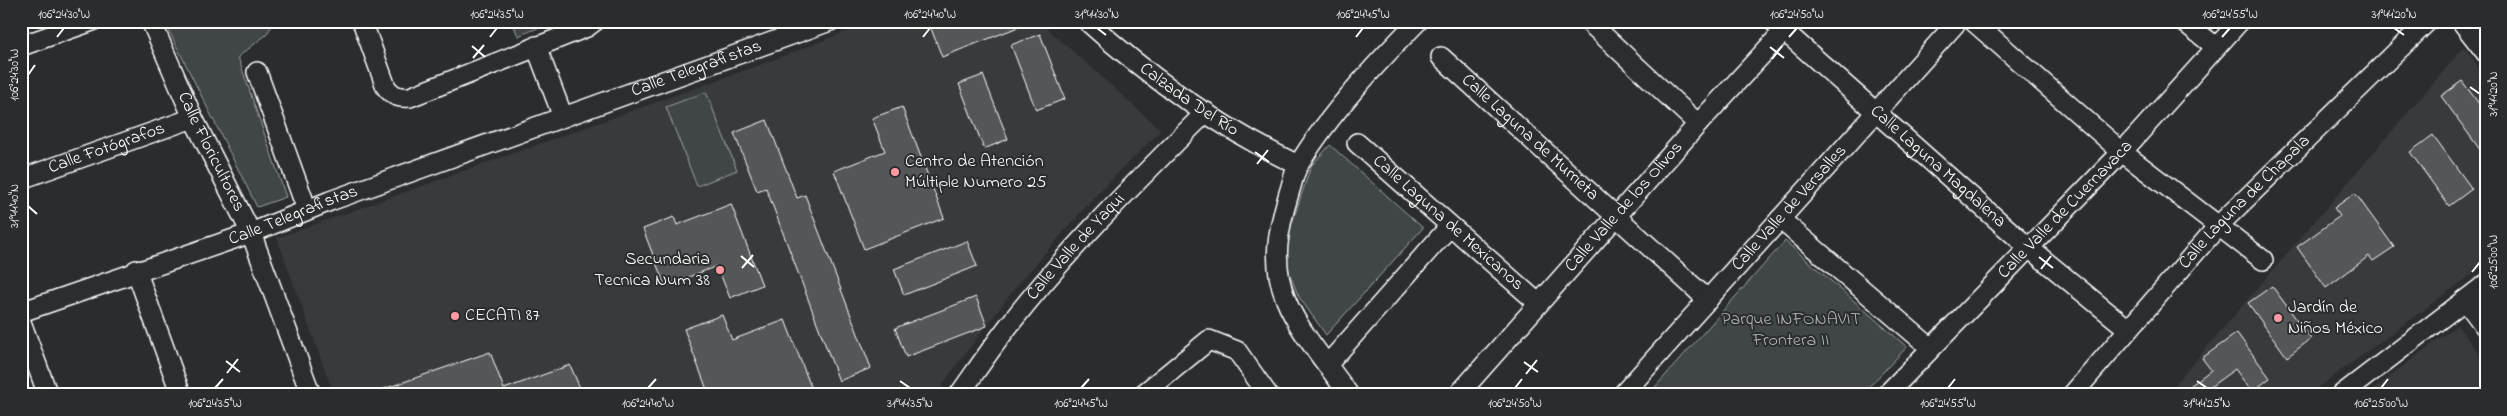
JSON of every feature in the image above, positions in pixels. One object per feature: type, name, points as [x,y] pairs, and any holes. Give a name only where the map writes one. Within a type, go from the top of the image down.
[{"type":"street","points":[[21,46],[92,21]]},
{"type":"street","name":"Calle Floricultores","points":[[151,21],[193,118],[251,233],[311,395]]},
{"type":"street","points":[[362,21],[386,87],[392,94],[400,98],[410,97],[587,27],[595,21]]},
{"type":"street","name":"Calle Telegrafistas","points":[[21,312],[136,270],[251,233],[307,210],[830,21]]},
{"type":"street","name":"Calzada Del Río","points":[[1087,21],[1153,77],[1206,112],[1298,166]]},
{"type":"street","points":[[1349,395],[1300,325],[1286,301],[1278,275],[1276,256],[1278,234],[1298,166],[1348,97],[1418,21]]},
{"type":"street","points":[[1588,21],[1698,124]]},
{"type":"street","name":"Calle Valle de Versalles","points":[[1622,395],[1958,21]]},
{"type":"street","points":[[1972,21],[2122,152],[2263,260]]},
{"type":"street","points":[[2183,21],[2216,47]]},
{"type":"street","name":"Calle Valle de Cuernavaca","points":[[1886,395],[2122,152],[2240,21]]},
{"type":"street","name":"Calle Laguna de Chapala","points":[[2072,395],[2218,226],[2428,21]]},
{"type":"street","points":[[2461,21],[2486,53]]},
{"type":"street","name":"Calle Valle de los Olivos","points":[[1458,395],[1784,25]]},
{"type":"street","name":"Calle Laguna Magdalena","points":[[1784,25],[1876,112],[2029,248],[2128,329]]},
{"type":"street","points":[[536,46],[563,117]]},
{"type":"street","name":"Calle Laguna de Murrieta","points":[[1442,57],[1708,300]]},
{"type":"street","points":[[257,72],[307,210]]},
{"type":"street","name":"Calle Valle de Yaqui","points":[[958,395],[1010,324],[1050,276],[1119,200],[1206,112]]},
{"type":"street","name":"Calle Fotógrafos","points":[[21,179],[193,118]]},
{"type":"street","name":"Calle Laguna de Mexicanos","points":[[1357,143],[1538,303]]},
{"type":"street","points":[[1780,219],[1931,348]]},
{"type":"street","points":[[1328,364],[1450,226]]},
{"type":"street","points":[[136,270],[181,395]]},
{"type":"street","points":[[2341,395],[2486,284]]},
{"type":"street","points":[[2465,300],[2486,328]]},
{"type":"street","points":[[21,322],[48,395]]},
{"type":"street","points":[[1142,395],[1209,340],[1237,351],[1268,395]]},
{"type":"shaded area","points":[[873,21],[1039,21],[1161,130],[1099,192],[1019,283],[950,374],[937,395],[334,395],[277,238],[771,61]]},
{"type":"shaded area","points":[[2464,47],[2486,77],[2486,264],[2308,395],[2166,395]]},
{"type":"shaded area","points":[[2457,325],[2486,363],[2486,395],[2366,395]]},
{"type":"green space","points":[[164,21],[275,21],[266,35],[238,57],[286,197],[257,207]]},
{"type":"green space","points":[[512,21],[555,21],[518,36]]},
{"type":"green space","points":[[706,92],[737,170],[697,186],[666,107]]},
{"type":"green space","points":[[1330,145],[1423,228],[1326,335],[1299,297],[1285,263],[1290,229],[1311,166]]},
{"type":"green space","name":"Parque INFONAVIT Frontera II","points":[[1785,241],[1907,347],[1861,395],[1648,395]]},
{"type":"building","points":[[942,21],[1031,22],[942,57],[930,26]]},
{"type":"building","points":[[1040,34],[1065,99],[1036,110],[1011,45]]},
{"type":"building","points":[[983,75],[1008,139],[984,149],[959,84]]},
{"type":"building","points":[[2462,81],[2486,113],[2486,158],[2441,96]]},
{"type":"building","points":[[902,107],[944,218],[864,249],[834,171],[885,151],[872,118]]},
{"type":"building","points":[[767,120],[797,198],[805,195],[871,368],[839,381],[766,188],[757,191],[734,133]]},
{"type":"building","points":[[2433,135],[2472,189],[2449,206],[2410,152]]},
{"type":"building","points":[[2355,193],[2394,247],[2373,261],[2369,256],[2326,288],[2297,247],[2340,216],[2334,208]]},
{"type":"building","points":[[731,204],[762,285],[730,298],[717,266],[665,286],[643,229],[674,217],[677,225]]},
{"type":"building","points":[[967,241],[977,266],[904,295],[894,269]]},
{"type":"building","name":"Jardín de Niños México","points":[[2272,286],[2311,339],[2287,357],[2248,303]]},
{"type":"building","points":[[976,297],[987,326],[906,357],[895,328]]},
{"type":"building","points":[[722,315],[732,340],[785,320],[814,395],[709,395],[684,329]]},
{"type":"building","points":[[2237,333],[2270,378],[2252,392],[2235,369],[2210,387],[2215,395],[2178,395],[2211,370],[2202,358]]},
{"type":"building","points":[[490,352],[504,389],[570,365],[583,395],[373,395],[372,393]]},
{"type":"place","name":"Centro de Atención Múltiple Numero 25","points":[[895,172]]},
{"type":"place","name":"Secundaria Tecnica Num 38","points":[[720,270]]},
{"type":"place","name":"CECATI 87","points":[[455,316]]},
{"type":"place","name":"Jardín de Niños México","points":[[2278,318]]}]
